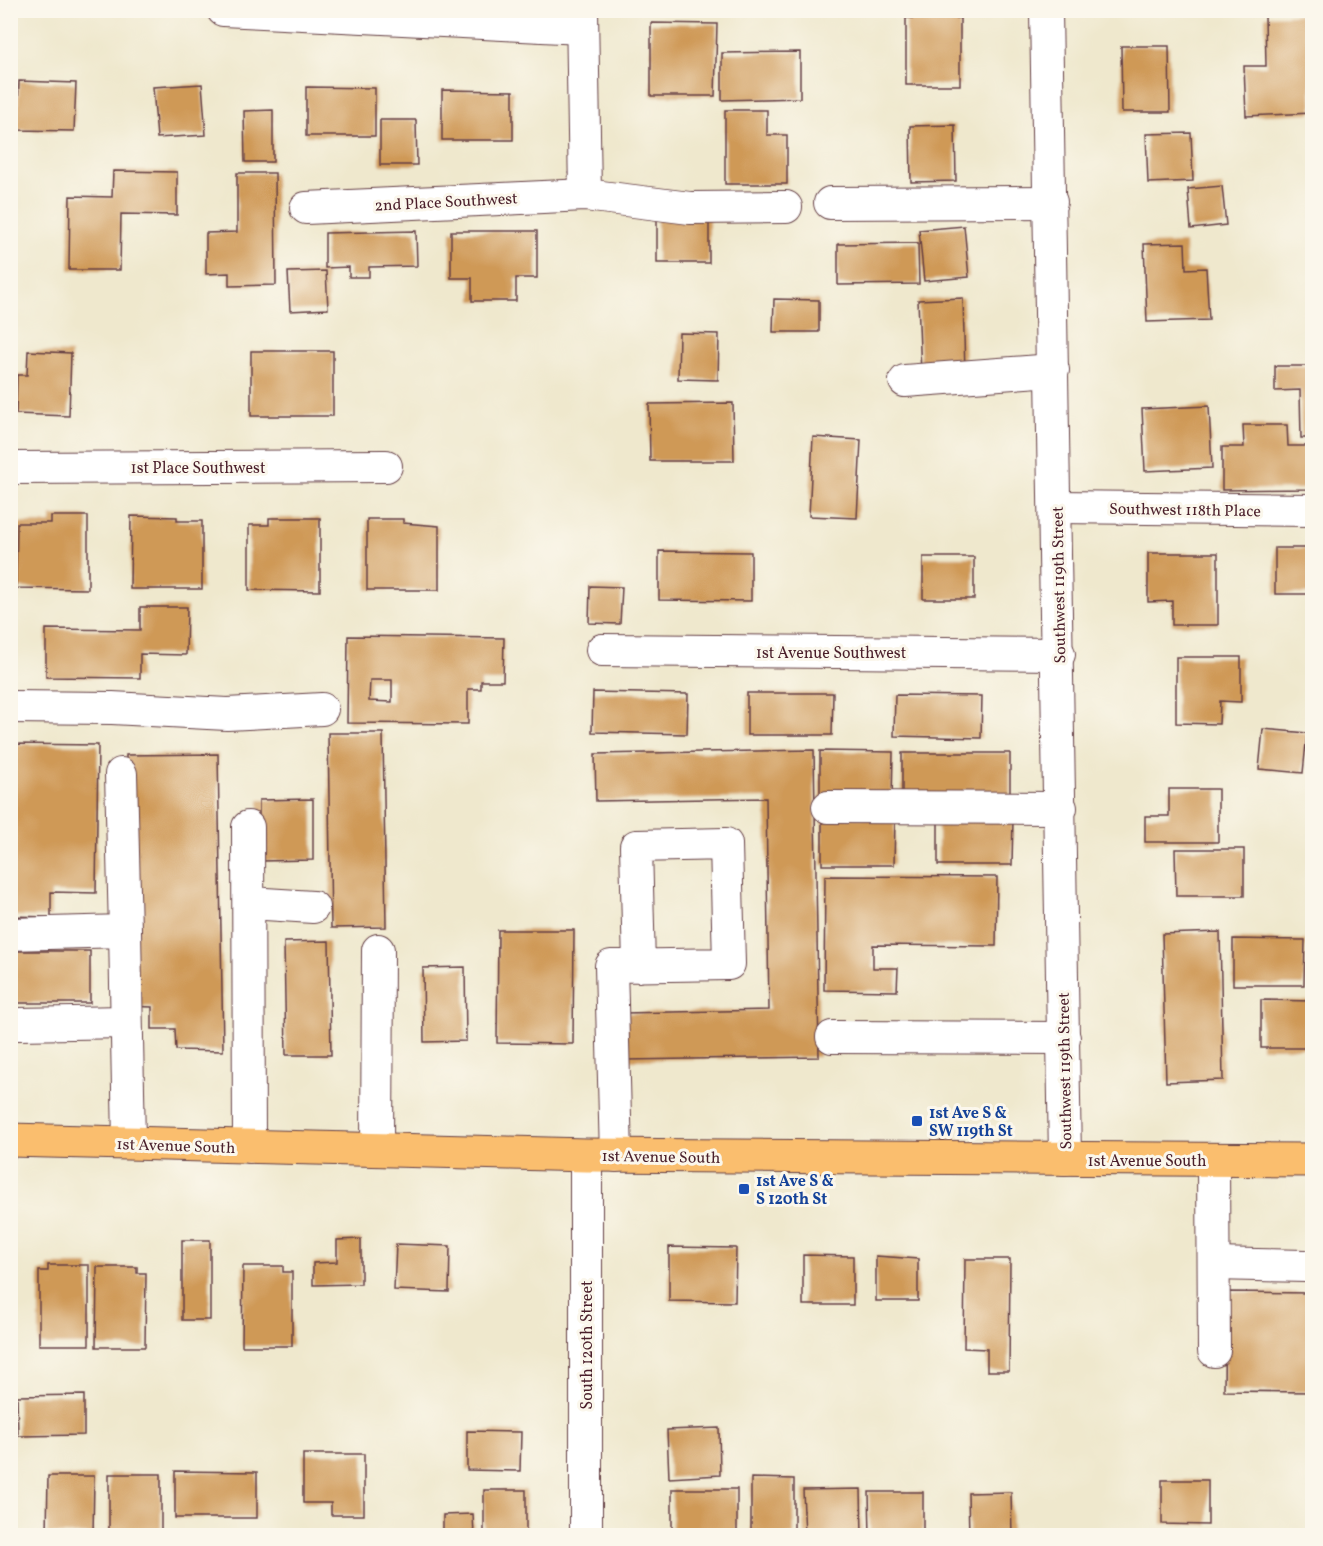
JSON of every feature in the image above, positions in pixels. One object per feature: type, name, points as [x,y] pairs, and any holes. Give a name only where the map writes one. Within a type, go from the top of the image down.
[{"type":"main road","name":"1st Avenue South","points":[[10,1140],[601,1155],[1312,1160]]},
{"type":"street","points":[[223,10],[582,19],[585,195]]},
{"type":"street","name":"Southwest 119th Street","points":[[1046,10],[1058,507],[1065,1160]]},
{"type":"street","name":"2nd Place Southwest","points":[[306,208],[585,195],[690,208],[786,207]]},
{"type":"street","points":[[830,203],[1051,202]]},
{"type":"street","points":[[905,381],[1053,370]]},
{"type":"street","name":"1st Place Southwest","points":[[10,468],[386,466]]},
{"type":"street","name":"Southwest 118th Place","points":[[1058,507],[1312,510]]},
{"type":"street","name":"1st Avenue Southwest","points":[[602,650],[1059,654]]},
{"type":"street","points":[[10,707],[112,708],[227,714],[322,708]]},
{"type":"street","points":[[121,774],[129,1143]]},
{"type":"street","points":[[828,807],[1061,808]]},
{"type":"street","points":[[248,827],[249,1147]]},
{"type":"street","points":[[726,844],[729,964],[639,966],[636,846],[726,844]]},
{"type":"street","points":[[249,903],[313,907]]},
{"type":"street","points":[[10,934],[124,931]]},
{"type":"street","points":[[377,1150],[378,950]]},
{"type":"street","name":"South 120th Street","points":[[586,1536],[611,966],[639,966]]},
{"type":"street","points":[[18,1024],[126,1022]]},
{"type":"street","points":[[832,1037],[1064,1038]]},
{"type":"street","points":[[1213,1160],[1214,1352]]},
{"type":"street","points":[[1214,1264],[1305,1266]]},
{"type":"building","points":[[1309,14],[1312,113],[1246,116],[1244,66],[1266,66],[1265,16]]},
{"type":"building","points":[[906,18],[960,18],[960,85],[906,85]]},
{"type":"building","points":[[651,23],[717,24],[715,96],[651,96]]},
{"type":"building","points":[[1121,46],[1169,46],[1170,112],[1122,112]]},
{"type":"building","points":[[800,52],[800,98],[722,100],[722,53]]},
{"type":"building","points":[[19,81],[76,83],[74,131],[17,130]]},
{"type":"building","points":[[202,84],[206,135],[157,138],[153,87]]},
{"type":"building","points":[[306,87],[375,88],[375,136],[306,136]]},
{"type":"building","points":[[442,90],[513,91],[513,140],[442,140]]},
{"type":"building","points":[[273,110],[273,162],[245,162],[244,111]]},
{"type":"building","points":[[725,110],[767,110],[767,135],[787,135],[787,184],[725,184]]},
{"type":"building","points":[[380,120],[416,120],[417,165],[380,165]]},
{"type":"building","points":[[955,125],[956,181],[911,182],[910,126]]},
{"type":"building","points":[[1191,133],[1193,181],[1148,183],[1146,134]]},
{"type":"building","points":[[113,171],[177,172],[177,215],[121,214],[120,270],[69,270],[70,196],[112,197]]},
{"type":"building","points":[[237,173],[275,173],[276,285],[229,286],[229,273],[206,274],[206,233],[237,232]]},
{"type":"building","points":[[1222,186],[1226,225],[1191,229],[1188,189]]},
{"type":"building","points":[[657,215],[709,215],[709,263],[657,263]]},
{"type":"building","points":[[964,226],[969,277],[924,281],[919,230]]},
{"type":"building","points":[[416,231],[417,266],[369,267],[369,277],[349,277],[349,267],[325,268],[325,233]]},
{"type":"building","points":[[451,231],[537,231],[537,278],[516,278],[516,301],[472,301],[472,278],[451,278]]},
{"type":"building","points":[[918,243],[919,284],[838,285],[838,244]]},
{"type":"building","points":[[1185,243],[1186,269],[1206,268],[1209,320],[1147,322],[1144,244]]},
{"type":"building","points":[[326,271],[328,309],[290,311],[288,272]]},
{"type":"building","points":[[963,298],[965,373],[921,374],[918,300]]},
{"type":"building","points":[[774,299],[819,300],[819,332],[773,332]]},
{"type":"building","points":[[679,333],[719,334],[718,380],[678,379]]},
{"type":"building","points":[[28,351],[71,353],[69,416],[16,414],[17,375],[27,375]]},
{"type":"building","points":[[251,351],[333,351],[333,416],[251,416]]},
{"type":"building","points":[[1275,366],[1312,366],[1312,438],[1301,438],[1300,390],[1275,391]]},
{"type":"building","points":[[733,403],[734,461],[650,461],[649,404]]},
{"type":"building","points":[[1209,406],[1212,468],[1145,471],[1142,409]]},
{"type":"building","points":[[1243,425],[1287,425],[1288,446],[1310,446],[1310,489],[1222,490],[1222,447],[1244,447]]},
{"type":"building","points":[[813,437],[861,440],[857,518],[809,516]]},
{"type":"building","points":[[51,516],[88,516],[88,589],[16,588],[17,523],[51,523]]},
{"type":"building","points":[[131,516],[177,517],[177,521],[202,521],[202,589],[130,589]]},
{"type":"building","points":[[269,518],[320,518],[320,591],[249,590],[249,525],[269,525]]},
{"type":"building","points":[[367,519],[403,519],[403,523],[439,526],[439,590],[367,590]]},
{"type":"building","points":[[1275,548],[1312,548],[1312,594],[1275,594]]},
{"type":"building","points":[[659,551],[751,552],[751,601],[659,600]]},
{"type":"building","points":[[1148,553],[1218,553],[1218,625],[1172,625],[1172,601],[1148,602]]},
{"type":"building","points":[[923,557],[974,557],[974,599],[923,599]]},
{"type":"building","points":[[590,586],[622,587],[620,624],[589,623]]},
{"type":"building","points":[[140,607],[187,607],[186,655],[140,654],[140,678],[46,677],[46,629],[140,630]]},
{"type":"building","points":[[348,636],[504,638],[503,681],[481,681],[481,689],[468,689],[468,724],[347,723]],"holes":[[[370,680],[392,680],[392,702],[369,701]]]},
{"type":"building","points":[[1176,657],[1241,657],[1241,702],[1220,701],[1219,724],[1176,723]]},
{"type":"building","points":[[593,692],[688,694],[687,734],[592,732]]},
{"type":"building","points":[[747,693],[833,693],[832,735],[747,735]]},
{"type":"building","points":[[895,695],[982,696],[981,738],[894,736]]},
{"type":"building","points":[[1263,729],[1307,733],[1303,773],[1259,769]]},
{"type":"building","points":[[328,733],[383,733],[386,927],[331,928]]},
{"type":"building","points":[[10,744],[98,745],[96,893],[51,892],[51,917],[10,916]]},
{"type":"building","points":[[814,750],[819,1057],[625,1060],[624,1013],[769,1010],[766,798],[596,801],[595,754]]},
{"type":"building","points":[[820,751],[893,752],[892,800],[820,800]]},
{"type":"building","points":[[902,753],[1010,753],[1010,800],[902,799]]},
{"type":"building","points":[[218,754],[223,1051],[176,1050],[175,1029],[152,1029],[152,1007],[128,1006],[126,755]]},
{"type":"building","points":[[1169,789],[1218,789],[1218,842],[1145,842],[1145,816],[1169,816]]},
{"type":"building","points":[[313,799],[313,860],[259,861],[259,800]]},
{"type":"building","points":[[822,817],[895,818],[894,865],[822,865]]},
{"type":"building","points":[[938,818],[1013,818],[1012,865],[938,865]]},
{"type":"building","points":[[1175,849],[1244,849],[1244,896],[1176,896]]},
{"type":"building","points":[[825,876],[997,877],[996,946],[873,945],[873,968],[898,968],[897,991],[824,990]]},
{"type":"building","points":[[498,930],[574,930],[573,1044],[497,1043]]},
{"type":"building","points":[[1220,932],[1223,1080],[1166,1082],[1162,934]]},
{"type":"building","points":[[1233,939],[1305,940],[1304,985],[1233,985]]},
{"type":"building","points":[[329,941],[331,1055],[286,1055],[284,942]]},
{"type":"building","points":[[14,951],[90,951],[90,1003],[14,1003]]},
{"type":"building","points":[[465,967],[466,1041],[424,1042],[423,968]]},
{"type":"building","points":[[1261,1000],[1312,1001],[1312,1048],[1261,1048]]},
{"type":"building","points":[[361,1239],[361,1284],[313,1285],[313,1263],[337,1262],[337,1240]]},
{"type":"building","points":[[182,1240],[210,1240],[210,1320],[182,1320]]},
{"type":"building","points":[[396,1244],[450,1246],[449,1292],[394,1290]]},
{"type":"building","points":[[669,1247],[736,1248],[735,1302],[669,1301]]},
{"type":"building","points":[[803,1255],[853,1256],[853,1305],[803,1305]]},
{"type":"building","points":[[876,1256],[918,1259],[918,1301],[876,1301]]},
{"type":"building","points":[[965,1259],[1010,1259],[1009,1371],[987,1371],[987,1349],[964,1348]]},
{"type":"building","points":[[48,1265],[89,1265],[89,1345],[39,1345],[39,1271],[48,1271]]},
{"type":"building","points":[[243,1266],[283,1266],[283,1272],[292,1272],[292,1346],[242,1346]]},
{"type":"building","points":[[97,1267],[137,1267],[137,1273],[146,1273],[145,1347],[96,1347]]},
{"type":"building","points":[[1225,1292],[1312,1293],[1312,1392],[1224,1391]]},
{"type":"building","points":[[84,1395],[84,1435],[18,1436],[17,1396]]},
{"type":"building","points":[[719,1428],[720,1475],[669,1478],[667,1430]]},
{"type":"building","points":[[467,1431],[521,1432],[520,1471],[467,1470]]},
{"type":"building","points":[[303,1454],[364,1454],[364,1515],[331,1515],[331,1503],[303,1503]]},
{"type":"building","points":[[175,1471],[257,1472],[257,1518],[175,1518]]},
{"type":"building","points":[[109,1474],[161,1474],[161,1534],[109,1536]]},
{"type":"building","points":[[48,1476],[94,1476],[93,1535],[47,1534]]},
{"type":"building","points":[[751,1478],[794,1479],[794,1536],[751,1536]]},
{"type":"building","points":[[1162,1480],[1208,1480],[1208,1525],[1162,1524]]},
{"type":"building","points":[[672,1489],[737,1489],[737,1536],[672,1536]]},
{"type":"building","points":[[861,1489],[862,1536],[805,1536],[803,1490]]},
{"type":"building","points":[[484,1490],[526,1490],[526,1536],[484,1536]]},
{"type":"building","points":[[869,1492],[923,1492],[923,1536],[870,1536]]},
{"type":"building","points":[[1011,1492],[1012,1536],[969,1536],[968,1493]]},
{"type":"building","points":[[473,1514],[474,1536],[443,1536],[443,1515]]},
{"type":"place","name":"1st Ave S & SW 119th St","points":[[917,1121]]},
{"type":"place","name":"1st Ave S & S 120th St","points":[[744,1189]]}]
